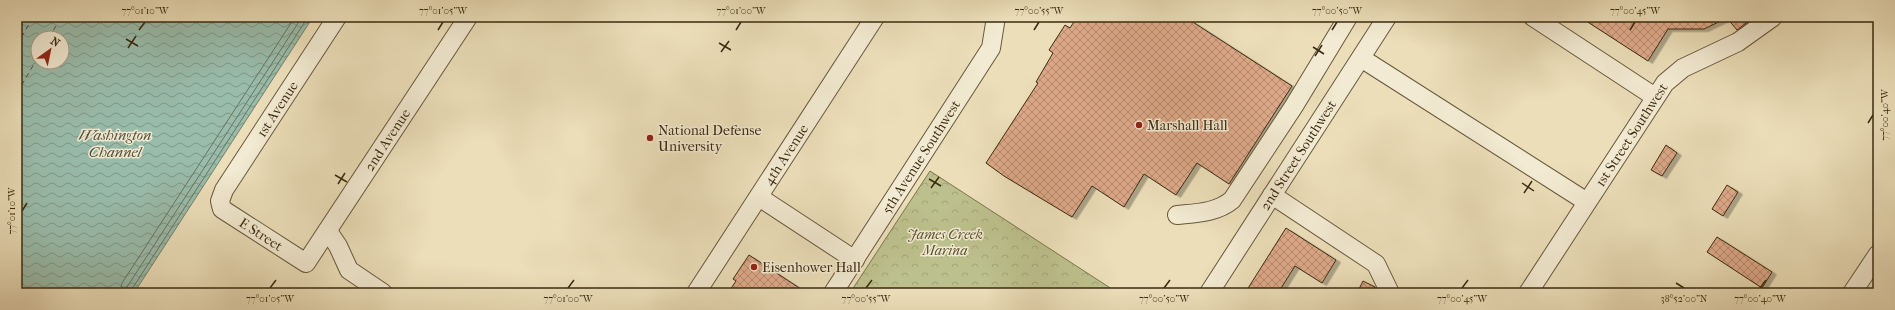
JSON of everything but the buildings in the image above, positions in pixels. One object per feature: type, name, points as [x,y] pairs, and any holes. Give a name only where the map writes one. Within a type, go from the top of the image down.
[{"type":"street","name":"1st Avenue","points":[[220,201],[224,190],[337,17]]},
{"type":"street","name":"2nd Avenue","points":[[306,263],[468,17]]},
{"type":"street","name":"4th Avenue","points":[[696,293],[875,17]]},
{"type":"street","name":"5th Avenue Southwest","points":[[833,293],[991,49],[996,17]]},
{"type":"street","points":[[1177,216],[1213,211],[1223,208],[1232,200],[1294,106],[1348,17]]},
{"type":"street","name":"2nd Street Southwest","points":[[1209,293],[1387,17]]},
{"type":"street","points":[[1532,17],[1655,97]]},
{"type":"street","name":"1st Street Southwest","points":[[1528,293],[1668,79],[1683,68],[1738,42],[1774,17]]},
{"type":"street","points":[[1361,58],[1587,202]]},
{"type":"street","points":[[1272,195],[1376,264],[1390,293]]},
{"type":"street","points":[[758,197],[855,260]]},
{"type":"street","name":"E Street","points":[[220,201],[222,209],[306,263]]},
{"type":"street","points":[[328,231],[338,246],[349,270],[383,293]]},
{"type":"street","points":[[1852,293],[1878,254]]},
{"type":"green space","name":"James Creek Marina","points":[[930,171],[1118,293],[850,293]]},
{"type":"water","name":"Washington Channel","points":[[17,17],[313,17],[134,293],[17,293]]},
{"type":"ferry route","points":[[17,45],[33,17]]},
{"type":"ferry route","points":[[54,30],[61,17]]},
{"type":"ferry route","points":[[17,93],[30,70]]},
{"type":"place","name":"Marshall Hall","points":[[1139,125]]},
{"type":"place","name":"National Defense University","points":[[650,138]]},
{"type":"place","name":"Eisenhower Hall","points":[[754,267]]}]
